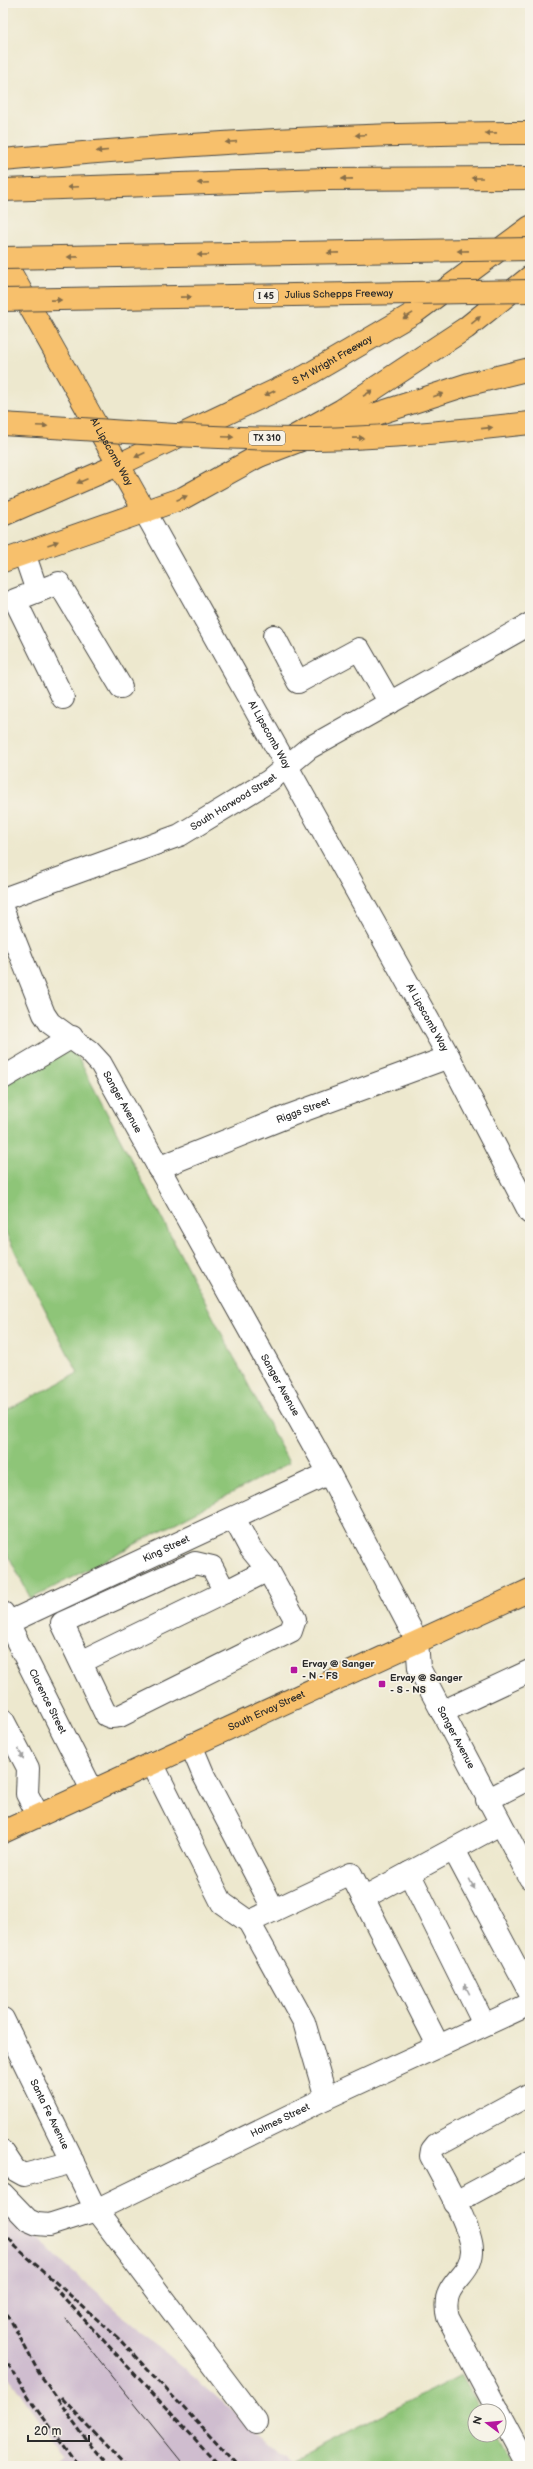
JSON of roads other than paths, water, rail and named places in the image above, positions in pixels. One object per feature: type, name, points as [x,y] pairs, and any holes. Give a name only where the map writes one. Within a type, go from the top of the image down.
[{"type":"main road","points":[[3,160],[172,146],[307,138],[530,133]]},
{"type":"main road","points":[[3,190],[140,184],[325,179],[530,178]]},
{"type":"main road","name":"S M Wright Freeway","points":[[3,515],[118,465],[306,376],[414,313],[530,227]]},
{"type":"main road","points":[[3,259],[530,250]]},
{"type":"main road","name":"Al Lipscomb Way","points":[[3,259],[145,512]]},
{"type":"main road","points":[[3,561],[183,498],[342,410],[466,328],[530,277]]},
{"type":"main road","name":"Julius Schepps Freeway","points":[[3,300],[530,291]]},
{"type":"main road","points":[[259,456],[330,430],[402,408],[469,384],[530,369]]},
{"type":"main road","name":"TX 310","points":[[3,424],[241,438],[315,439],[391,437],[530,423]]},
{"type":"main road","name":"South Ervay Street","points":[[3,1832],[530,1590]]},
{"type":"street","name":"Al Lipscomb Way","points":[[145,512],[449,1057],[530,1213]]},
{"type":"street","points":[[24,553],[37,591]]},
{"type":"street","points":[[63,698],[15,600],[59,583],[121,687]]},
{"type":"street","name":"South Harwood Street","points":[[3,898],[180,835],[231,806],[286,767],[309,748],[530,624]]},
{"type":"street","points":[[274,636],[298,682],[359,649],[390,703]]},
{"type":"street","name":"Sanger Avenue","points":[[3,911],[44,1014],[50,1023],[72,1037],[89,1051],[101,1064],[329,1473],[417,1641],[419,1668],[487,1800],[530,1878]]},
{"type":"street","points":[[3,1078],[72,1037]]},
{"type":"street","name":"Riggs Street","points":[[158,1168],[291,1114],[449,1057]]},
{"type":"street","name":"King Street","points":[[5,1620],[234,1518],[329,1473]]},
{"type":"street","points":[[225,1592],[212,1567],[195,1563],[62,1622],[106,1715],[110,1717],[120,1716],[291,1631],[295,1619],[268,1570],[250,1548],[234,1518]]},
{"type":"street","points":[[81,1662],[268,1570]]},
{"type":"street","name":"Clarence Street","points":[[5,1620],[92,1790]]},
{"type":"street","points":[[442,1712],[530,1671]]},
{"type":"street","points":[[3,1720],[28,1768],[27,1794],[38,1815]]},
{"type":"street","points":[[191,1745],[204,1776],[274,1910]]},
{"type":"street","points":[[152,1763],[222,1903],[249,1922],[304,2022],[326,2098]]},
{"type":"street","points":[[487,1800],[530,1778]]},
{"type":"street","points":[[363,1898],[500,1824]]},
{"type":"street","points":[[454,1850],[530,1993]]},
{"type":"street","points":[[409,1873],[484,2024]]},
{"type":"street","points":[[249,1922],[351,1874],[438,2045]]},
{"type":"street","name":"Holmes Street","points":[[3,2194],[28,2220],[36,2224],[49,2225],[96,2210],[326,2098],[438,2045],[530,2004]]},
{"type":"street","name":"Santa Fe Avenue","points":[[4,2022],[96,2210],[256,2422]]},
{"type":"street","points":[[494,2403],[448,2317],[445,2304],[448,2292],[470,2262],[472,2242],[432,2156],[432,2150],[436,2145],[530,2094]]},
{"type":"street","points":[[3,2152],[15,2170],[24,2175],[73,2162]]},
{"type":"street","points":[[454,2203],[530,2162]]},
{"type":"street","points":[[507,2427],[528,2466]]},
{"type":"tram line","points":[[66,2319],[185,2466]]},
{"type":"railway","points":[[3,2231],[16,2247],[119,2339],[238,2466]]},
{"type":"railway","points":[[53,2286],[220,2466]]},
{"type":"railway","points":[[3,2306],[39,2373],[88,2442],[108,2466]]},
{"type":"railway","points":[[3,2356],[32,2402],[79,2466]]},
{"type":"railway","points":[[62,2398],[125,2466]]},
{"type":"place","name":"Ervay @ Sanger - N - FS","points":[[294,1670]]},
{"type":"place","name":"Ervay @ Sanger - S - NS","points":[[382,1684]]}]
